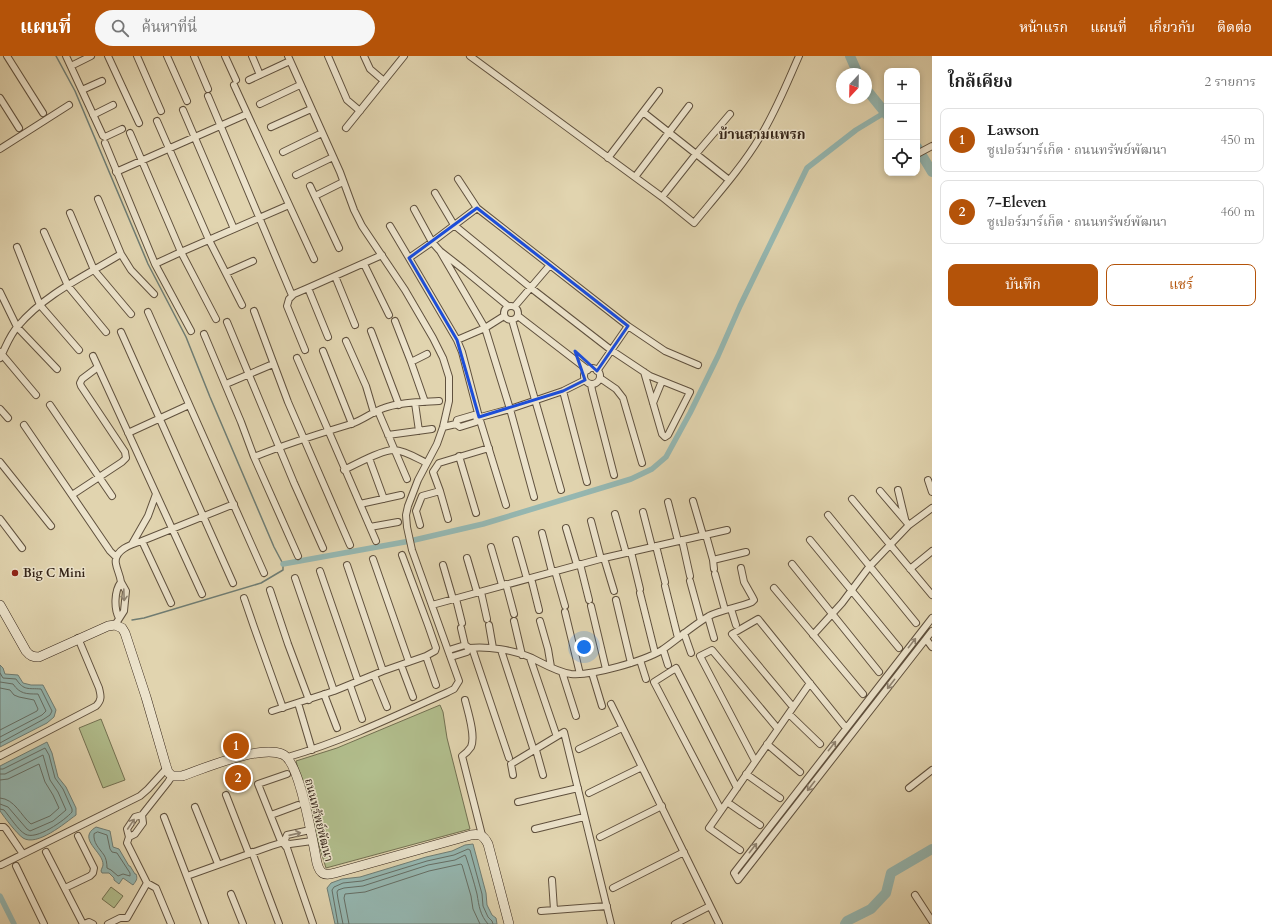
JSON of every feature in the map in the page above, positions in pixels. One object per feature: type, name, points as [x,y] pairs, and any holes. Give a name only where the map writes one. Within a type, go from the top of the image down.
[{"type":"street","points":[[7,56],[43,113]]},
{"type":"street","points":[[66,56],[103,136],[105,137],[122,129]]},
{"type":"street","points":[[71,66],[91,56]]},
{"type":"street","points":[[108,56],[139,123]]},
{"type":"street","points":[[137,56],[161,111]]},
{"type":"street","points":[[167,56],[187,101]]},
{"type":"street","points":[[194,56],[208,89]]},
{"type":"street","points":[[225,56],[247,114],[314,260]]},
{"type":"street","points":[[252,56],[260,75]]},
{"type":"street","points":[[328,56],[348,100],[360,111]]},
{"type":"street","points":[[364,56],[370,69],[384,81]]},
{"type":"street","points":[[346,128],[404,56]]},
{"type":"street","points":[[470,56],[662,197],[694,223],[744,161],[769,122],[799,56]]},
{"type":"street","points":[[169,772],[182,776],[250,754],[276,753],[288,757],[312,750],[454,689],[459,681],[412,550],[406,515],[418,480],[437,444],[447,415],[450,389],[449,377],[444,362],[438,348],[405,290],[362,226],[354,210],[340,172],[289,58],[249,80]]},
{"type":"street","points":[[82,90],[102,81]]},
{"type":"street","points":[[260,104],[300,85]]},
{"type":"street","points":[[608,158],[659,91]]},
{"type":"street","points":[[208,96],[289,289],[291,293],[294,294]]},
{"type":"street","points":[[0,98],[19,128]]},
{"type":"street","points":[[0,149],[69,105]]},
{"type":"street","points":[[93,115],[114,105]]},
{"type":"street","points":[[635,177],[689,106]]},
{"type":"street","points":[[271,128],[311,109]]},
{"type":"street","points":[[183,110],[234,229]]},
{"type":"street","points":[[643,112],[728,180]]},
{"type":"street","points":[[116,172],[247,114]]},
{"type":"street","points":[[662,197],[730,114]]},
{"type":"street","points":[[157,121],[209,240],[242,305]]},
{"type":"street","points":[[130,133],[181,252],[216,319]]},
{"type":"street","points":[[282,152],[322,133]]},
{"type":"street","points":[[105,143],[155,264],[191,331]]},
{"type":"street","points":[[920,153],[932,146]]},
{"type":"street","points":[[296,175],[333,157]]},
{"type":"street","points":[[458,179],[477,208],[628,326],[665,351],[698,365]]},
{"type":"street","points":[[315,196],[343,182]]},
{"type":"street","points":[[310,186],[339,248]]},
{"type":"street","points":[[435,193],[454,225],[531,288],[611,350],[644,372],[650,376],[690,392],[668,435],[665,437],[662,434],[644,372]]},
{"type":"street","points":[[98,199],[121,254],[131,270],[154,294]]},
{"type":"street","points":[[155,264],[289,205]]},
{"type":"street","points":[[409,258],[477,208]]},
{"type":"street","points":[[414,210],[432,242],[440,251],[518,310],[515,318],[535,401],[561,490]]},
{"type":"street","points":[[70,213],[94,270],[131,314]]},
{"type":"street","points":[[390,226],[457,340],[462,352],[478,418],[489,448],[506,506]]},
{"type":"street","points":[[44,232],[68,286],[106,332]]},
{"type":"street","points":[[17,247],[40,305],[79,350]]},
{"type":"street","points":[[440,251],[484,328],[510,409],[534,498]]},
{"type":"street","points":[[36,395],[1,355],[8,340],[17,327],[40,305],[77,280],[121,254]]},
{"type":"street","points":[[305,350],[287,306],[289,298],[294,294],[382,255]]},
{"type":"street","points":[[226,273],[253,261]]},
{"type":"street","points":[[364,264],[389,315]]},
{"type":"street","points":[[457,340],[484,328],[504,316],[504,312],[531,288],[550,265]]},
{"type":"street","points":[[453,275],[463,269]]},
{"type":"street","points":[[335,276],[355,325]]},
{"type":"street","points":[[308,288],[328,338]]},
{"type":"street","points":[[0,292],[17,327],[57,369]]},
{"type":"street","points":[[254,311],[273,364],[303,438],[350,545]]},
{"type":"street","points":[[148,312],[264,573]]},
{"type":"street","points":[[504,316],[508,320],[515,318]]},
{"type":"street","points":[[515,318],[588,370],[593,369],[597,371],[600,378],[616,389],[623,398],[642,463]]},
{"type":"street","points":[[395,321],[426,402]]},
{"type":"street","points":[[227,322],[323,548]]},
{"type":"street","points":[[597,371],[628,326]]},
{"type":"street","points":[[370,331],[399,405]]},
{"type":"street","points":[[121,332],[233,583]]},
{"type":"street","points":[[204,334],[226,384],[254,456],[298,556]]},
{"type":"street","points":[[346,341],[376,412],[395,450],[407,479]]},
{"type":"street","points":[[323,351],[352,424]]},
{"type":"street","points":[[411,362],[427,354]]},
{"type":"street","points":[[93,356],[202,594]]},
{"type":"street","points":[[298,358],[344,470],[376,541]]},
{"type":"street","points":[[226,384],[273,364]]},
{"type":"street","points":[[72,495],[124,460],[126,455],[80,383],[82,379],[98,367]]},
{"type":"street","points":[[585,380],[584,375],[588,370]]},
{"type":"street","points":[[591,384],[596,383],[600,378]]},
{"type":"street","points":[[443,427],[456,424],[456,420],[474,415],[478,418],[563,392],[585,380]]},
{"type":"street","points":[[585,380],[591,384],[614,475]]},
{"type":"street","points":[[653,403],[662,381]]},
{"type":"street","points":[[563,392],[587,482]]},
{"type":"street","points":[[254,456],[303,438],[352,424],[385,407],[439,401]]},
{"type":"street","points":[[415,403],[418,431]]},
{"type":"street","points":[[50,405],[112,496]]},
{"type":"street","points":[[128,433],[189,405]]},
{"type":"street","points":[[0,409],[8,418]]},
{"type":"street","points":[[24,425],[110,551],[116,557]]},
{"type":"street","points":[[388,435],[432,429]]},
{"type":"street","points":[[448,520],[433,472],[439,463],[489,448]]},
{"type":"street","points":[[344,470],[386,451],[395,450],[427,463]]},
{"type":"street","points":[[459,456],[476,512]]},
{"type":"street","points":[[369,458],[384,499]]},
{"type":"street","points":[[0,462],[51,526]]},
{"type":"street","points":[[928,480],[932,492]]},
{"type":"street","points":[[898,490],[907,522]]},
{"type":"street","points":[[420,525],[416,511],[422,496],[440,491]]},
{"type":"street","points":[[880,491],[907,522]]},
{"type":"street","points":[[132,544],[148,516],[156,494]]},
{"type":"street","points":[[360,504],[401,495]]},
{"type":"street","points":[[852,499],[932,595]]},
{"type":"street","points":[[693,501],[728,610],[736,625]]},
{"type":"street","points":[[668,502],[701,621]]},
{"type":"street","points":[[171,924],[156,888],[147,883],[127,843],[129,837],[127,830],[135,817],[142,815],[168,782],[169,772],[128,640],[117,622],[115,610],[117,586],[121,582],[120,575],[115,564],[116,557],[119,552],[132,544],[234,504]]},
{"type":"street","points":[[813,635],[852,590],[870,566],[890,545],[907,522],[932,508]]},
{"type":"street","points":[[643,512],[665,584],[678,638]]},
{"type":"street","points":[[615,514],[640,591],[655,653]]},
{"type":"street","points":[[828,515],[916,623]]},
{"type":"street","points":[[0,519],[22,548]]},
{"type":"street","points":[[591,521],[614,591]]},
{"type":"street","points":[[370,528],[398,522]]},
{"type":"street","points":[[566,528],[590,603],[606,669]]},
{"type":"street","points":[[432,605],[602,558],[727,530]]},
{"type":"street","points":[[542,533],[565,609],[580,674]]},
{"type":"street","points":[[516,540],[539,610]]},
{"type":"street","points":[[810,540],[899,648]]},
{"type":"street","points":[[142,541],[171,603]]},
{"type":"street","points":[[491,547],[514,617],[522,655]]},
{"type":"street","points":[[713,560],[746,552]]},
{"type":"street","points":[[910,569],[932,552]]},
{"type":"street","points":[[272,711],[334,691],[383,671],[426,656],[435,651],[436,648],[402,555]]},
{"type":"street","points":[[467,558],[488,622],[493,648]]},
{"type":"street","points":[[373,559],[409,662]]},
{"type":"street","points":[[792,564],[879,672]]},
{"type":"street","points":[[347,565],[383,671]]},
{"type":"street","points":[[443,565],[469,647],[509,758]]},
{"type":"street","points":[[450,653],[469,647],[493,648],[522,655],[562,672],[580,674],[592,673],[631,663],[663,649],[708,617],[752,602],[754,600],[744,582],[741,568]]},
{"type":"street","points":[[320,571],[358,681]]},
{"type":"street","points":[[294,578],[334,691]]},
{"type":"street","points":[[774,588],[863,694]]},
{"type":"street","points":[[270,590],[309,700]]},
{"type":"street","points":[[244,598],[283,708]]},
{"type":"street","points":[[616,600],[631,663]]},
{"type":"street","points":[[0,605],[30,656],[39,656],[117,622]]},
{"type":"street","points":[[708,617],[714,638]]},
{"type":"street","points":[[932,618],[734,873],[738,880],[932,631]]},
{"type":"street","points":[[793,707],[732,634],[758,619],[846,728]]},
{"type":"street","points":[[540,621],[548,649],[551,667]]},
{"type":"street","points":[[684,633],[691,653]]},
{"type":"street","points":[[0,756],[96,706],[100,702],[101,696],[99,688],[78,638]]},
{"type":"street","points":[[926,639],[932,647]]},
{"type":"street","points":[[663,649],[668,665]]},
{"type":"street","points":[[501,650],[543,775]]},
{"type":"street","points":[[756,761],[700,656],[712,650],[778,729]]},
{"type":"street","points":[[426,656],[436,685]]},
{"type":"street","points":[[530,658],[556,734]]},
{"type":"street","points":[[640,660],[646,679]]},
{"type":"street","points":[[401,665],[413,697]]},
{"type":"street","points":[[721,810],[654,682],[676,668],[737,788]]},
{"type":"street","points":[[562,672],[576,716]]},
{"type":"street","points":[[592,673],[602,706]]},
{"type":"street","points":[[374,675],[387,707]]},
{"type":"street","points":[[740,850],[709,828],[810,683]]},
{"type":"street","points":[[350,685],[362,719]]},
{"type":"street","points":[[324,694],[337,728]]},
{"type":"street","points":[[466,700],[472,740],[471,747],[462,756],[482,835],[488,844],[509,924]]},
{"type":"street","points":[[298,703],[312,750]]},
{"type":"street","points":[[611,704],[719,924]]},
{"type":"street","points":[[789,714],[820,744]]},
{"type":"street","points":[[579,750],[622,728]]},
{"type":"street","points":[[513,775],[511,764],[564,732],[611,924]]},
{"type":"street","points":[[767,744],[800,772]]},
{"type":"street","name":"ถนนทรัพย์พัฒนา","points":[[288,757],[304,801],[318,869],[323,874],[327,875],[472,835],[482,835]]},
{"type":"street","points":[[589,793],[642,767]]},
{"type":"street","points":[[909,788],[932,770]]},
{"type":"street","points":[[1,865],[140,796],[169,772]]},
{"type":"street","points":[[288,774],[258,784],[280,839],[288,848],[313,924]]},
{"type":"street","points":[[746,774],[780,798]]},
{"type":"street","points":[[518,802],[578,788]]},
{"type":"street","points":[[226,795],[279,924]]},
{"type":"street","points":[[727,802],[760,825]]},
{"type":"street","points":[[271,815],[298,805]]},
{"type":"street","points":[[600,837],[662,806]]},
{"type":"street","points":[[195,807],[218,864]]},
{"type":"street","points":[[129,837],[135,834],[143,824],[142,815]]},
{"type":"street","points":[[164,817],[205,924]]},
{"type":"street","points":[[535,829],[584,817]]},
{"type":"street","points":[[0,827],[4,827],[6,829],[23,854]]},
{"type":"street","points":[[284,842],[287,835],[310,830]]},
{"type":"street","points":[[64,888],[90,876],[93,873],[94,868],[78,836]]},
{"type":"street","points":[[187,876],[284,842],[290,844],[312,841]]},
{"type":"street","points":[[46,852],[84,924],[89,922],[93,924]]},
{"type":"street","points":[[613,888],[684,852]]},
{"type":"street","points":[[16,866],[44,924]]},
{"type":"street","points":[[552,880],[554,910]]},
{"type":"street","points":[[108,924],[120,918],[128,921],[147,883]]},
{"type":"street","points":[[231,894],[243,924]]},
{"type":"street","points":[[915,895],[932,921]]},
{"type":"street","points":[[541,911],[606,906]]},
{"type":"street","points":[[675,924],[710,906]]},
{"type":"highlighted area","points":[[477,208],[628,326],[597,371],[575,351],[585,380],[563,391],[479,417],[457,340],[409,258]]},
{"type":"green space","points":[[440,705],[443,712],[447,738],[470,829],[326,868],[296,761],[337,748]]},
{"type":"green space","points":[[101,719],[125,780],[103,788],[79,728]]},
{"type":"green space","points":[[111,887],[123,896],[114,908],[102,899]]},
{"type":"water","points":[[0,665],[5,674],[18,675],[23,683],[43,685],[56,710],[54,717],[47,723],[0,747]]},
{"type":"water","points":[[47,742],[52,753],[58,777],[66,787],[76,808],[76,815],[51,833],[43,837],[29,840],[23,838],[17,833],[0,811],[0,766]]},
{"type":"water","points":[[96,827],[110,831],[113,847],[119,849],[129,866],[136,874],[137,879],[133,885],[123,878],[119,884],[109,873],[102,873],[102,860],[100,855],[92,846],[89,836]]},
{"type":"water","points":[[473,844],[486,893],[487,905],[492,915],[496,918],[497,924],[335,924],[327,888],[331,883],[342,879],[360,877],[426,857],[452,851],[465,845]]},
{"type":"waterway","points":[[56,56],[75,91],[148,264],[186,337],[274,547],[283,564],[283,570],[261,583],[144,618],[132,620]]},
{"type":"waterway","points":[[850,56],[855,68]]},
{"type":"waterway","points":[[872,96],[884,111]]},
{"type":"waterway","points":[[283,564],[410,541],[483,524],[631,479],[652,469],[666,457],[690,413],[807,168],[856,130],[884,113]]},
{"type":"waterway","points":[[920,152],[932,172]]},
{"type":"waterway","points":[[845,924],[847,921],[871,909],[886,893],[891,873],[932,849]]},
{"type":"waterway","points":[[0,896],[14,924]]},
{"type":"place","name":"Big C Mini","points":[[15,573]]},
{"type":"place","name":"Lawson","points":[[236,746]]},
{"type":"place","name":"7-Eleven","points":[[238,778]]},
{"type":"district","name":"บ้านสามแพรก","points":[[762,134]]}]
